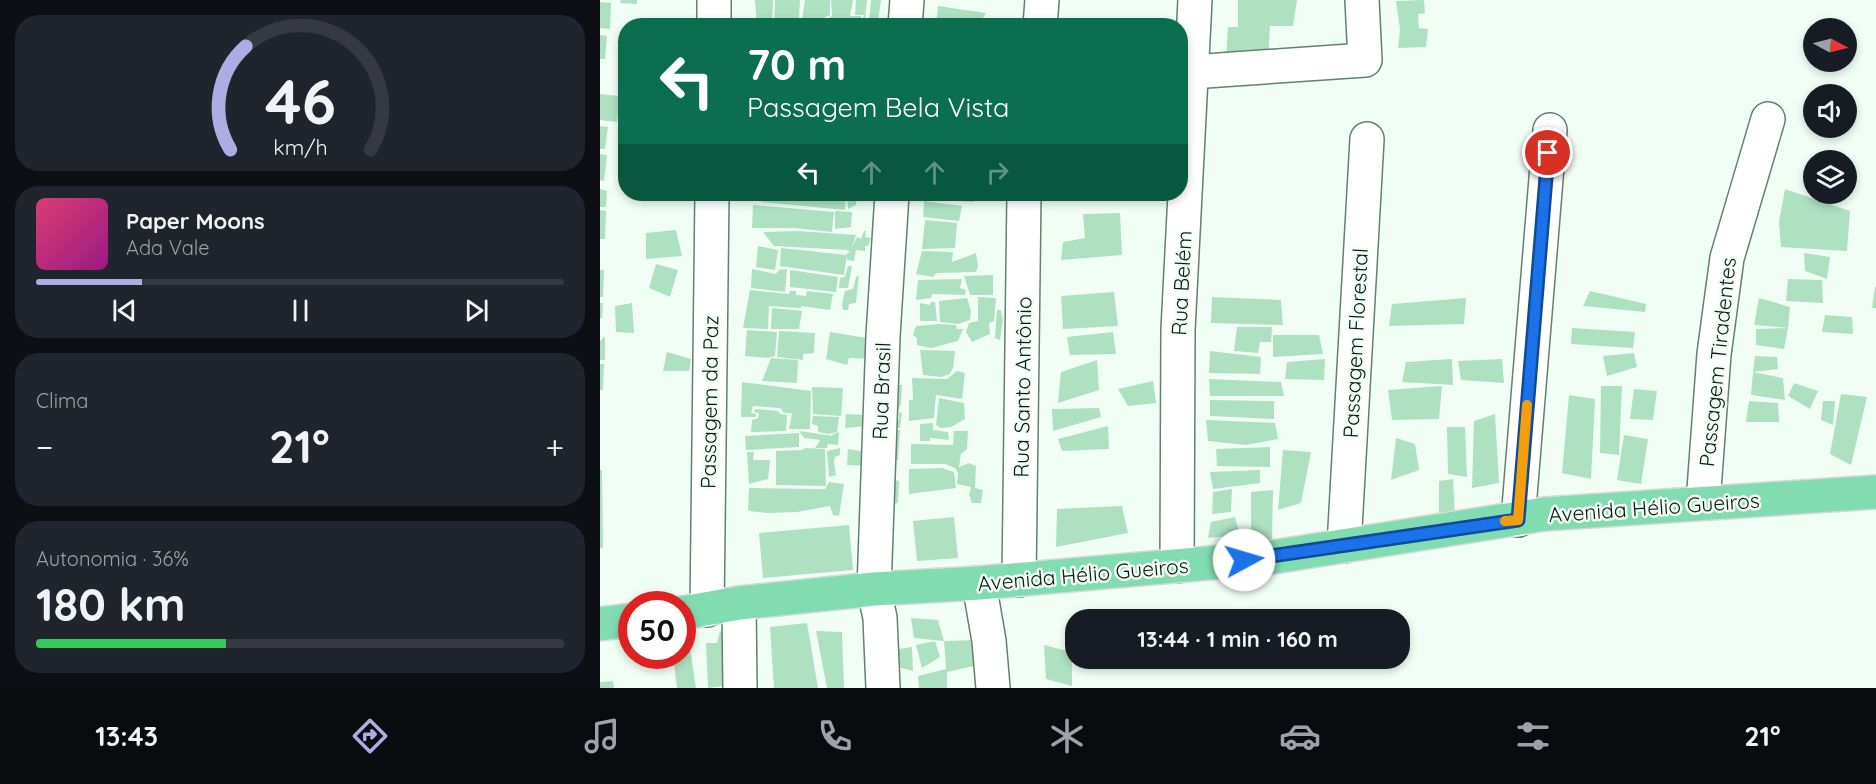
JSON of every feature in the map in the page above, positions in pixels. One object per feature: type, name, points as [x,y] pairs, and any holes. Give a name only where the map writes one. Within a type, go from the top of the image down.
[{"type":"main road","name":"Avenida Hélio Gueiros","points":[[696,611],[739,603],[874,589],[1019,580],[1267,558],[1545,514],[1876,492]]},
{"type":"main road","points":[[600,624],[618,622]]},
{"type":"street","points":[[714,0],[714,18]]},
{"type":"street","points":[[905,18],[907,0]]},
{"type":"street","points":[[1041,18],[1042,0]]},
{"type":"street","name":"Rua Belém","points":[[1188,132],[1195,0]]},
{"type":"street","points":[[1191,72],[1365,60],[1362,0]]},
{"type":"street","name":"Passagem Tiradentes","points":[[1703,503],[1714,354],[1727,258],[1768,119]]},
{"type":"street","points":[[1518,520],[1550,130]]},
{"type":"street","name":"Passagem Florestal","points":[[1344,546],[1367,139]]},
{"type":"street","name":"Passagem da Paz","points":[[696,591],[712,201]]},
{"type":"street","name":"Rua Brasil","points":[[883,688],[880,618],[874,589],[883,336],[892,201]]},
{"type":"street","name":"Rua Santo Antônio","points":[[1019,580],[1024,201]]},
{"type":"street","name":"Rua Belém","points":[[1177,566],[1178,330],[1184,201]]},
{"type":"street","points":[[980,583],[989,641],[993,688]]},
{"type":"street","points":[[739,603],[740,688]]},
{"type":"building","points":[[621,0],[637,0],[637,4],[620,3]]},
{"type":"building","points":[[755,0],[773,0],[772,18],[756,18]]},
{"type":"building","points":[[775,0],[800,0],[799,18],[774,18]]},
{"type":"building","points":[[805,0],[830,0],[830,15],[824,18],[802,18]]},
{"type":"building","points":[[831,0],[853,0],[850,16],[861,16],[861,18],[829,18],[832,16]]},
{"type":"building","points":[[856,0],[867,0],[865,18],[864,15],[855,15]]},
{"type":"building","points":[[871,0],[881,0],[878,18],[869,18]]},
{"type":"building","points":[[1238,0],[1297,0],[1293,26],[1270,26],[1268,61],[1226,59],[1228,27],[1238,27]]},
{"type":"building","points":[[1424,0],[1425,13],[1418,14],[1419,28],[1428,29],[1426,47],[1398,48],[1400,29],[1396,1]]},
{"type":"building","points":[[600,2],[611,3],[610,29],[600,28]]},
{"type":"building","points":[[938,6],[986,13],[983,18],[937,18]]},
{"type":"building","points":[[600,35],[607,36],[605,59],[600,59]]},
{"type":"building","points":[[600,94],[618,96],[617,122],[600,120]]},
{"type":"building","points":[[600,126],[608,127],[605,149],[600,149]]},
{"type":"building","points":[[600,154],[607,155],[604,181],[600,180]]},
{"type":"building","points":[[600,189],[607,191],[606,207],[600,207]]},
{"type":"building","points":[[1785,189],[1803,195],[1803,204],[1829,204],[1850,211],[1847,251],[1781,247],[1779,222]]},
{"type":"building","points":[[762,201],[846,201],[845,210]]},
{"type":"building","points":[[847,201],[856,201],[856,205],[848,209]]},
{"type":"building","points":[[924,201],[962,206],[959,221],[923,217]]},
{"type":"building","points":[[753,205],[834,212],[832,232],[794,228],[752,228]]},
{"type":"building","points":[[600,210],[606,211],[605,239],[600,239]]},
{"type":"building","points":[[835,211],[852,212],[851,227],[835,229]]},
{"type":"building","points":[[1120,213],[1122,255],[1061,260],[1063,242],[1085,238],[1083,214]]},
{"type":"building","points":[[925,220],[957,223],[955,248],[922,249]]},
{"type":"building","points":[[676,230],[682,256],[646,259],[646,233]]},
{"type":"building","points":[[797,231],[856,235],[852,247],[857,237],[861,239],[864,231],[866,231],[865,237],[871,238],[868,246],[865,246],[865,251],[856,250],[854,261],[847,260],[847,253],[850,252],[847,250],[774,246],[763,232]]},
{"type":"building","points":[[758,246],[778,250],[775,270],[756,267]]},
{"type":"building","points":[[781,248],[847,255],[844,275],[780,266]]},
{"type":"building","points":[[922,251],[953,252],[952,262],[976,253],[978,266],[976,272],[936,273],[933,277],[916,274]]},
{"type":"building","points":[[1804,253],[1830,257],[1827,279],[1805,271]]},
{"type":"building","points":[[656,264],[678,270],[670,297],[649,288]]},
{"type":"building","points":[[848,266],[852,266],[848,288],[839,288],[840,278],[845,277]]},
{"type":"building","points":[[752,269],[776,274],[779,270],[787,269],[785,292],[751,288]]},
{"type":"building","points":[[600,270],[604,270],[603,297],[600,297]]},
{"type":"building","points":[[790,270],[838,277],[836,292],[790,287]]},
{"type":"building","points":[[993,275],[993,295],[970,295],[964,276]]},
{"type":"building","points":[[859,276],[856,303],[849,304],[848,310],[843,310],[845,291],[853,289],[856,277]]},
{"type":"building","points":[[962,279],[960,288],[966,290],[965,295],[932,294],[931,298],[916,300],[918,280]]},
{"type":"building","points":[[1788,279],[1822,280],[1823,303],[1786,301]]},
{"type":"building","points":[[1875,287],[1876,308],[1872,308]]},
{"type":"building","points":[[750,290],[789,294],[790,291],[796,291],[796,295],[806,296],[807,291],[833,294],[830,310],[801,306],[801,308],[769,306],[768,329],[743,328]]},
{"type":"building","points":[[1590,291],[1646,304],[1645,312],[1583,306]]},
{"type":"building","points":[[1114,292],[1118,326],[1063,329],[1061,296]]},
{"type":"building","points":[[978,297],[996,298],[994,321],[989,323],[990,334],[972,342],[966,332],[969,323],[978,321]]},
{"type":"building","points":[[1212,297],[1281,300],[1283,325],[1211,323]]},
{"type":"building","points":[[967,298],[971,311],[970,320],[958,324],[940,322],[939,301]]},
{"type":"building","points":[[1466,298],[1464,324],[1389,326],[1392,304]]},
{"type":"building","points":[[1759,298],[1790,307],[1788,328],[1754,325]]},
{"type":"building","points":[[931,302],[935,302],[937,321],[920,321],[920,303],[930,305]]},
{"type":"building","points":[[600,303],[603,303],[602,318],[600,318]]},
{"type":"building","points":[[632,303],[634,333],[616,332],[615,306]]},
{"type":"building","points":[[772,308],[802,311],[799,329],[771,329]]},
{"type":"building","points":[[997,310],[1001,310],[1003,320],[1000,340],[995,338]]},
{"type":"building","points":[[1825,315],[1852,317],[1853,334],[1822,332]]},
{"type":"building","points":[[956,325],[957,329],[963,329],[958,341],[931,348],[917,345],[917,338],[913,335],[916,326]]},
{"type":"building","points":[[1237,327],[1272,327],[1271,342],[1260,342],[1258,353],[1234,351]]},
{"type":"building","points":[[1572,328],[1635,332],[1633,348],[1571,344]]},
{"type":"building","points":[[1788,328],[1784,349],[1756,345],[1756,329]]},
{"type":"building","points":[[747,330],[777,332],[775,356],[768,358],[745,356]]},
{"type":"building","points":[[779,331],[815,333],[814,353],[803,354],[803,360],[777,357]]},
{"type":"building","points":[[830,332],[873,339],[870,359],[849,358],[847,365],[826,359]]},
{"type":"building","points":[[1113,332],[1116,354],[1070,355],[1067,337]]},
{"type":"building","points":[[1273,335],[1319,335],[1323,354],[1273,357]]},
{"type":"building","points":[[605,336],[605,360],[600,360],[600,341]]},
{"type":"building","points":[[920,350],[955,351],[950,374],[941,377],[923,375]]},
{"type":"building","points":[[1210,351],[1261,357],[1260,374],[1209,373]]},
{"type":"building","points":[[667,352],[691,359],[689,371],[663,371]]},
{"type":"building","points":[[1634,353],[1637,367],[1607,376],[1603,356]]},
{"type":"building","points":[[1755,356],[1777,357],[1778,369],[1753,372]]},
{"type":"building","points":[[771,358],[798,360],[797,383],[762,381]]},
{"type":"building","points":[[1325,359],[1324,380],[1285,379],[1287,362]]},
{"type":"building","points":[[1452,359],[1453,385],[1402,382],[1406,362]]},
{"type":"building","points":[[1502,359],[1504,383],[1461,380],[1458,361]]},
{"type":"building","points":[[1097,360],[1099,390],[1058,403],[1061,372]]},
{"type":"building","points":[[600,364],[604,364],[603,390],[600,390]]},
{"type":"building","points":[[957,371],[965,373],[962,399],[936,395],[934,418],[909,421],[909,400],[913,400],[912,378],[947,379]]},
{"type":"building","points":[[1753,372],[1783,378],[1785,400],[1751,395]]},
{"type":"building","points":[[1209,379],[1281,382],[1284,396],[1210,396]]},
{"type":"building","points":[[1153,381],[1156,403],[1128,406],[1118,389]]},
{"type":"building","points":[[742,382],[811,391],[810,429],[789,429],[792,413],[784,413],[780,408],[753,406],[751,413],[756,414],[756,417],[741,417]]},
{"type":"building","points":[[1794,383],[1818,391],[1810,409],[1788,396]]},
{"type":"building","points":[[890,385],[902,385],[901,404],[894,419],[899,420],[899,413],[902,412],[900,428],[885,429]]},
{"type":"building","points":[[1442,386],[1439,419],[1392,420],[1388,390]]},
{"type":"building","points":[[1601,386],[1622,386],[1619,455],[1600,453]]},
{"type":"building","points":[[812,387],[843,388],[841,416],[813,414]]},
{"type":"building","points":[[1634,389],[1657,391],[1653,420],[1630,419]]},
{"type":"building","points":[[1841,394],[1867,397],[1851,465],[1830,454]]},
{"type":"building","points":[[1569,395],[1595,399],[1591,479],[1562,473]]},
{"type":"building","points":[[939,398],[964,403],[965,419],[951,427],[941,428],[936,425]]},
{"type":"building","points":[[1210,400],[1274,401],[1274,419],[1210,416]]},
{"type":"building","points":[[1749,401],[1778,403],[1779,422],[1746,422]]},
{"type":"building","points":[[1823,401],[1835,401],[1833,425],[1821,420]]},
{"type":"building","points":[[1099,408],[1101,417],[1053,431],[1052,409]]},
{"type":"building","points":[[755,409],[778,411],[780,414],[787,415],[786,431],[751,432],[752,420],[758,418],[759,413],[754,412]]},
{"type":"building","points":[[846,414],[867,415],[868,426],[845,428]]},
{"type":"building","points":[[1495,414],[1499,483],[1472,488],[1474,421]]},
{"type":"building","points":[[813,416],[839,417],[837,432],[828,434],[818,432],[818,426],[812,424]]},
{"type":"building","points":[[1206,420],[1275,423],[1278,439],[1246,445],[1208,441]]},
{"type":"building","points":[[933,423],[933,430],[948,432],[949,440],[930,438],[930,441],[920,441],[920,424]]},
{"type":"building","points":[[1108,426],[1109,449],[1062,451],[1058,439]]},
{"type":"building","points":[[1447,427],[1465,427],[1467,477],[1448,474]]},
{"type":"building","points":[[900,430],[898,460],[882,462],[884,431]]},
{"type":"building","points":[[799,431],[834,436],[831,435],[839,432],[838,445],[828,444],[827,448],[815,448],[820,440],[804,438]]},
{"type":"building","points":[[954,431],[968,431],[967,449],[961,454],[959,467],[969,463],[976,466],[975,488],[983,490],[981,503],[972,503],[969,494],[971,487],[957,484],[958,473],[955,468],[945,464],[911,464],[911,444],[953,445]]},
{"type":"building","points":[[799,433],[799,447],[746,450],[745,436]]},
{"type":"building","points":[[1624,435],[1648,439],[1641,484],[1617,480]]},
{"type":"building","points":[[1396,438],[1415,444],[1419,470],[1391,480]]},
{"type":"building","points":[[1270,447],[1270,467],[1217,466],[1216,449]]},
{"type":"building","points":[[805,448],[825,449],[826,486],[776,485],[776,451]]},
{"type":"building","points":[[840,448],[840,455],[835,457],[834,462],[836,475],[829,477],[827,451]]},
{"type":"building","points":[[848,449],[865,452],[865,466],[847,465]]},
{"type":"building","points":[[1283,450],[1311,452],[1301,503],[1278,510]]},
{"type":"building","points":[[747,452],[754,452],[753,460],[770,460],[768,479],[749,484]]},
{"type":"building","points":[[888,464],[896,464],[895,480],[899,481],[898,503],[894,504],[889,504]]},
{"type":"building","points":[[942,468],[954,472],[956,488],[909,494],[909,469]]},
{"type":"building","points":[[600,470],[602,470],[603,548],[600,548]]},
{"type":"building","points":[[1260,470],[1260,483],[1213,489],[1210,472]]},
{"type":"building","points":[[1453,479],[1455,516],[1439,519],[1439,481]]},
{"type":"building","points":[[829,482],[844,484],[839,516],[833,515],[830,506],[797,512],[748,511],[749,488],[825,489]]},
{"type":"building","points":[[1232,489],[1231,512],[1212,514],[1213,492]]},
{"type":"building","points":[[1273,490],[1272,541],[1251,542],[1251,492]]},
{"type":"building","points":[[1122,506],[1128,533],[1056,547],[1057,509]]},
{"type":"building","points":[[954,517],[958,558],[917,561],[913,521]]},
{"type":"building","points":[[1235,517],[1240,535],[1208,538],[1211,522]]},
{"type":"building","points":[[849,525],[853,570],[763,578],[759,533]]},
{"type":"building","points":[[911,618],[938,620],[944,641],[914,638]]},
{"type":"building","points":[[807,623],[818,688],[774,688],[770,627]]},
{"type":"building","points":[[720,631],[724,633],[723,686],[708,688],[706,643],[717,643]]},
{"type":"building","points":[[816,631],[842,632],[844,688],[827,688]]},
{"type":"building","points":[[978,640],[974,666],[947,672],[947,688],[919,688],[918,676],[946,669],[944,641]]},
{"type":"building","points":[[935,641],[940,657],[922,668],[916,645]]},
{"type":"building","points":[[1044,645],[1065,650],[1065,669],[1072,669],[1072,686],[1046,679]]},
{"type":"building","points":[[912,647],[913,671],[894,666],[891,650]]},
{"type":"building","points":[[675,669],[693,669],[696,688],[677,688]]},
{"type":"building","points":[[613,681],[614,688],[600,688],[600,682]]},
{"type":"slow traffic","points":[[1505,521],[1518,520],[1527,405]]},
{"type":"route","points":[[1244,560],[1518,520],[1548,153]]}]
